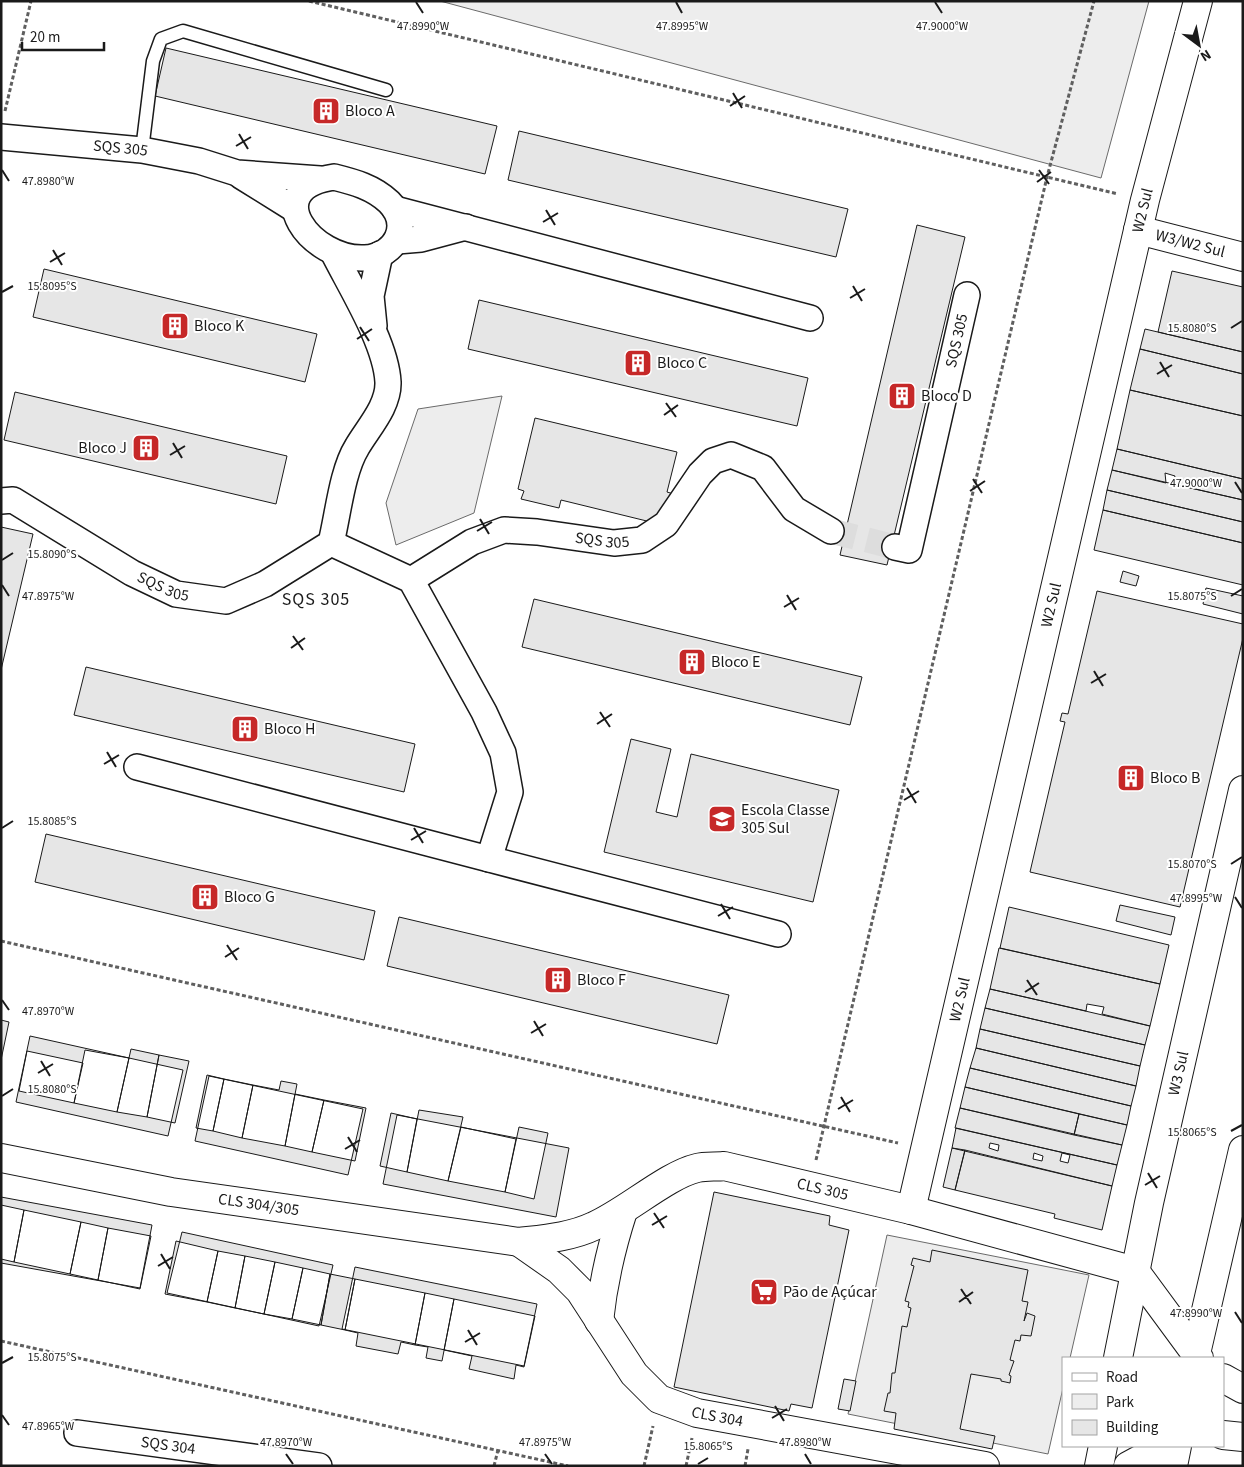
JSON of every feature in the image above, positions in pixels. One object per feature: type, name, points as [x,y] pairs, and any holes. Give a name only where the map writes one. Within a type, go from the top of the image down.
[{"type":"street","name":"W2 Sul","points":[[911,1210],[1145,200],[1198,1]]},
{"type":"street","name":"SQS 305","points":[[2,128],[199,161],[237,174],[294,209]]},
{"type":"street","name":"SQS 305","points":[[237,174],[320,179]]},
{"type":"street","points":[[466,227],[388,248],[365,258],[333,252],[308,235],[298,223],[294,209],[298,195],[320,179],[334,177],[360,184],[373,190],[395,209],[466,227],[810,318]]},
{"type":"street","points":[[377,341],[371,296],[388,248],[400,227],[395,209]]},
{"type":"street","name":"W3/W2 Sul","points":[[1138,230],[1243,257]]},
{"type":"street","points":[[333,252],[377,341],[385,361],[388,384],[383,406],[355,449],[347,473],[332,543],[411,580],[484,712],[503,753],[510,792],[489,859]]},
{"type":"street","name":"SQS 305","points":[[895,547],[908,550],[967,295]]},
{"type":"street","name":"SQS 305","points":[[411,580],[472,542],[504,530],[537,532],[614,543],[642,540],[666,524],[700,474],[713,461],[732,455],[763,468],[794,510],[831,531]]},
{"type":"street","name":"SQS 305","points":[[1,501],[13,500],[132,574],[176,594],[226,601],[265,584],[332,543]]},
{"type":"street","points":[[136,767],[778,934]]},
{"type":"street","name":"W3 Sul","points":[[1118,1357],[1135,1271],[1238,824],[1243,790]]},
{"type":"street","points":[[1196,1357],[1243,1150]]},
{"type":"street","name":"CLS 304/305","points":[[1,1158],[171,1192],[519,1242]]},
{"type":"street","name":"CLS 305","points":[[519,1242],[567,1236],[592,1227],[623,1211],[675,1177],[697,1168],[724,1166],[911,1210],[1135,1271]]},
{"type":"street","points":[[598,1321],[608,1262],[623,1211]]},
{"type":"street","name":"CLS 304","points":[[519,1242],[558,1270],[580,1291],[634,1374],[659,1399],[697,1413],[865,1456],[985,1466]]},
{"type":"street","points":[[1135,1271],[1196,1357]]},
{"type":"street","points":[[1224,1379],[1243,1389]]},
{"type":"street","name":"SQS 304","points":[[77,1433],[319,1466]]},
{"type":"street","points":[[1224,1435],[1243,1437]]},
{"type":"street","points":[[1100,1466],[1103,1447]]},
{"type":"street","points":[[1128,1466],[1164,1447]]},
{"type":"street","points":[[1173,1466],[1177,1447]]},
{"type":"lane","points":[[142,150],[153,61],[161,39],[183,31],[386,90]]},
{"type":"path","points":[[2,128],[31,1]]},
{"type":"path","points":[[309,1],[1145,200]]},
{"type":"path","points":[[810,1187],[1046,177],[1094,1]]},
{"type":"path","points":[[1,941],[924,1149]]},
{"type":"path","points":[[1,1341],[568,1466]]},
{"type":"path","points":[[644,1466],[659,1399]]},
{"type":"path","points":[[494,1466],[498,1450]]},
{"type":"green space","points":[[440,1],[1149,1],[1101,178]]},
{"type":"green space","points":[[502,396],[474,513],[396,545],[386,503],[418,409]]},
{"type":"green space","points":[[887,1235],[1089,1275],[1070,1357],[1062,1357],[1062,1392],[1048,1454],[848,1414]]},
{"type":"building","name":"Bloco A","points":[[166,48],[497,126],[485,174],[155,96]]},
{"type":"building","points":[[519,131],[848,209],[836,257],[508,180]]},
{"type":"building","name":"Bloco D","points":[[917,225],[965,237],[887,565],[840,555]]},
{"type":"building","name":"Bloco K","points":[[44,269],[317,334],[305,382],[33,317]]},
{"type":"building","points":[[1172,271],[1243,287],[1243,352],[1158,332]]},
{"type":"building","name":"Bloco C","points":[[479,300],[808,378],[797,426],[468,349]]},
{"type":"building","points":[[1145,329],[1243,352],[1243,374],[1140,349]]},
{"type":"building","points":[[1140,349],[1243,374],[1243,416],[1130,390]]},
{"type":"building","points":[[1130,390],[1243,416],[1243,479],[1117,449]]},
{"type":"building","name":"Bloco J","points":[[15,392],[287,456],[276,504],[4,440]]},
{"type":"building","points":[[535,418],[677,452],[667,492],[677,495],[659,524],[561,500],[559,508],[521,499],[524,491],[518,489]]},
{"type":"building","points":[[1117,449],[1243,479],[1243,500],[1173,484],[1175,476],[1165,473],[1166,483],[1112,470]]},
{"type":"building","points":[[1112,470],[1243,500],[1243,522],[1107,490]]},
{"type":"building","points":[[1107,490],[1243,522],[1243,543],[1103,510]]},
{"type":"building","points":[[1103,510],[1243,543],[1243,585],[1094,550]]},
{"type":"building","points":[[1,527],[33,534],[1,670]]},
{"type":"building","points":[[1123,571],[1139,576],[1136,586],[1120,582]]},
{"type":"building","points":[[1206,588],[1243,596],[1243,614],[1203,604]]},
{"type":"building","name":"Bloco B","points":[[1097,591],[1243,624],[1243,638],[1180,907],[1030,872],[1065,722],[1060,721],[1062,713],[1068,714]]},
{"type":"building","name":"Bloco E","points":[[534,599],[862,677],[850,725],[522,647]]},
{"type":"building","name":"Bloco H","points":[[86,667],[415,744],[404,792],[74,715]]},
{"type":"building","name":"Escola Classe 305 Sul","points":[[631,739],[671,749],[656,812],[677,817],[691,754],[839,790],[813,902],[604,852]]},
{"type":"building","name":"Bloco G","points":[[46,834],[375,911],[364,960],[35,882]]},
{"type":"building","points":[[1120,905],[1175,917],[1171,935],[1116,921]]},
{"type":"building","points":[[1009,907],[1169,945],[1160,984],[1000,948]]},
{"type":"building","name":"Bloco F","points":[[399,917],[729,995],[717,1044],[387,966]]},
{"type":"building","points":[[999,948],[1160,984],[1150,1026],[1102,1014],[1104,1007],[1087,1004],[1086,1011],[990,989]]},
{"type":"building","points":[[990,989],[1150,1026],[1145,1045],[985,1008]]},
{"type":"building","points":[[985,1008],[1145,1045],[1140,1066],[980,1029]]},
{"type":"building","points":[[1,1020],[9,1022],[1,1060]]},
{"type":"building","points":[[980,1029],[1140,1066],[1136,1086],[976,1048]]},
{"type":"building","points":[[30,1036],[183,1070],[168,1136],[16,1102]]},
{"type":"building","points":[[976,1048],[1136,1086],[1131,1106],[970,1068]]},
{"type":"building","points":[[131,1049],[159,1055],[147,1117],[117,1112]]},
{"type":"building","points":[[85,1050],[129,1058],[117,1112],[74,1103]]},
{"type":"building","points":[[27,1051],[83,1063],[74,1103],[19,1091]]},
{"type":"building","points":[[159,1055],[189,1061],[175,1123],[147,1117]]},
{"type":"building","points":[[970,1068],[1131,1106],[1127,1125],[965,1087]]},
{"type":"building","points":[[207,1075],[224,1079],[213,1131],[196,1128]]},
{"type":"building","points":[[209,1076],[363,1109],[348,1175],[195,1141]]},
{"type":"building","points":[[224,1079],[253,1085],[242,1138],[213,1131]]},
{"type":"building","points":[[281,1081],[297,1084],[285,1146],[242,1138],[253,1085],[279,1090]]},
{"type":"building","points":[[965,1087],[1079,1114],[1074,1135],[960,1108]]},
{"type":"building","points":[[295,1094],[324,1100],[312,1152],[285,1146]]},
{"type":"building","points":[[324,1100],[366,1108],[355,1161],[312,1152]]},
{"type":"building","points":[[960,1108],[1122,1145],[1117,1165],[955,1128]]},
{"type":"building","points":[[419,1110],[463,1117],[448,1181],[407,1172]]},
{"type":"building","points":[[391,1113],[417,1119],[407,1172],[380,1166]]},
{"type":"building","points":[[1079,1114],[1127,1125],[1122,1145],[1074,1135]]},
{"type":"building","points":[[397,1115],[569,1148],[556,1217],[383,1184]]},
{"type":"building","points":[[461,1127],[516,1139],[505,1192],[448,1181]]},
{"type":"building","points":[[519,1127],[548,1133],[534,1199],[505,1192]]},
{"type":"building","points":[[956,1128],[1117,1165],[1112,1186],[952,1148]],"holes":[[[990,1143],[999,1145],[998,1151],[989,1148]],[[1034,1153],[1043,1156],[1042,1161],[1033,1159]],[[1062,1153],[1070,1155],[1068,1163],[1060,1161]]]},
{"type":"building","points":[[952,1148],[965,1150],[955,1190],[943,1187]]},
{"type":"building","points":[[965,1150],[1112,1186],[1102,1230],[1054,1218],[1055,1214],[955,1190]]},
{"type":"building","name":"Pão de Açúcar","points":[[714,1192],[830,1216],[829,1225],[849,1230],[812,1408],[791,1404],[789,1411],[674,1387]]},
{"type":"building","points":[[1,1197],[152,1225],[140,1288],[1,1263]]},
{"type":"building","points":[[1,1205],[24,1210],[14,1262],[1,1259]]},
{"type":"building","points":[[24,1210],[81,1222],[70,1274],[14,1262]]},
{"type":"building","points":[[81,1222],[108,1228],[98,1280],[70,1274]]},
{"type":"building","points":[[108,1228],[151,1236],[140,1289],[98,1280]]},
{"type":"building","points":[[182,1232],[333,1265],[319,1326],[167,1293]]},
{"type":"building","points":[[176,1241],[218,1251],[207,1302],[165,1294]]},
{"type":"building","points":[[932,1250],[1028,1270],[1022,1301],[1028,1302],[1024,1321],[1027,1313],[1035,1316],[1031,1336],[1021,1335],[1020,1341],[1015,1340],[1010,1360],[1014,1361],[1009,1375],[1011,1376],[1010,1383],[1001,1381],[1001,1379],[971,1374],[960,1429],[995,1436],[992,1449],[894,1429],[896,1413],[884,1411],[888,1393],[890,1393],[892,1373],[895,1373],[902,1326],[907,1327],[911,1308],[908,1307],[909,1302],[905,1301],[914,1266],[911,1265],[913,1258],[930,1262]]},
{"type":"building","points":[[218,1251],[245,1256],[235,1308],[207,1302]]},
{"type":"building","points":[[245,1256],[275,1262],[264,1314],[235,1308]]},
{"type":"building","points":[[275,1262],[303,1268],[292,1319],[264,1314]]},
{"type":"building","points":[[355,1267],[537,1304],[524,1366],[342,1329]]},
{"type":"building","points":[[303,1268],[330,1274],[321,1325],[292,1319]]},
{"type":"building","points":[[330,1274],[355,1279],[345,1330],[321,1325]]},
{"type":"building","points":[[355,1279],[425,1293],[415,1345],[401,1342],[398,1354],[356,1346],[358,1333],[345,1330]]},
{"type":"building","points":[[425,1293],[454,1299],[442,1361],[426,1358],[428,1347],[415,1345]]},
{"type":"building","points":[[454,1299],[535,1316],[524,1367],[516,1365],[514,1379],[469,1369],[472,1356],[444,1350]]},
{"type":"building","points":[[844,1379],[856,1381],[850,1411],[838,1409]]},
{"type":"tunnel","points":[[831,531],[895,547]]},
{"type":"place","name":"Bloco A","points":[[326,111]]},
{"type":"place","name":"Bloco K","points":[[175,326]]},
{"type":"place","name":"Bloco C","points":[[638,363]]},
{"type":"place","name":"Bloco D","points":[[902,396]]},
{"type":"place","name":"Bloco J","points":[[146,448]]},
{"type":"place","name":"Bloco E","points":[[692,662]]},
{"type":"place","name":"Bloco H","points":[[245,729]]},
{"type":"place","name":"Bloco B","points":[[1131,778]]},
{"type":"place","name":"Escola Classe 305 Sul","points":[[722,819]]},
{"type":"place","name":"Bloco G","points":[[205,897]]},
{"type":"place","name":"Bloco F","points":[[558,980]]},
{"type":"place","name":"Pão de Açúcar","points":[[764,1292]]},
{"type":"district","name":"SQS 305","points":[[316,599]]}]
